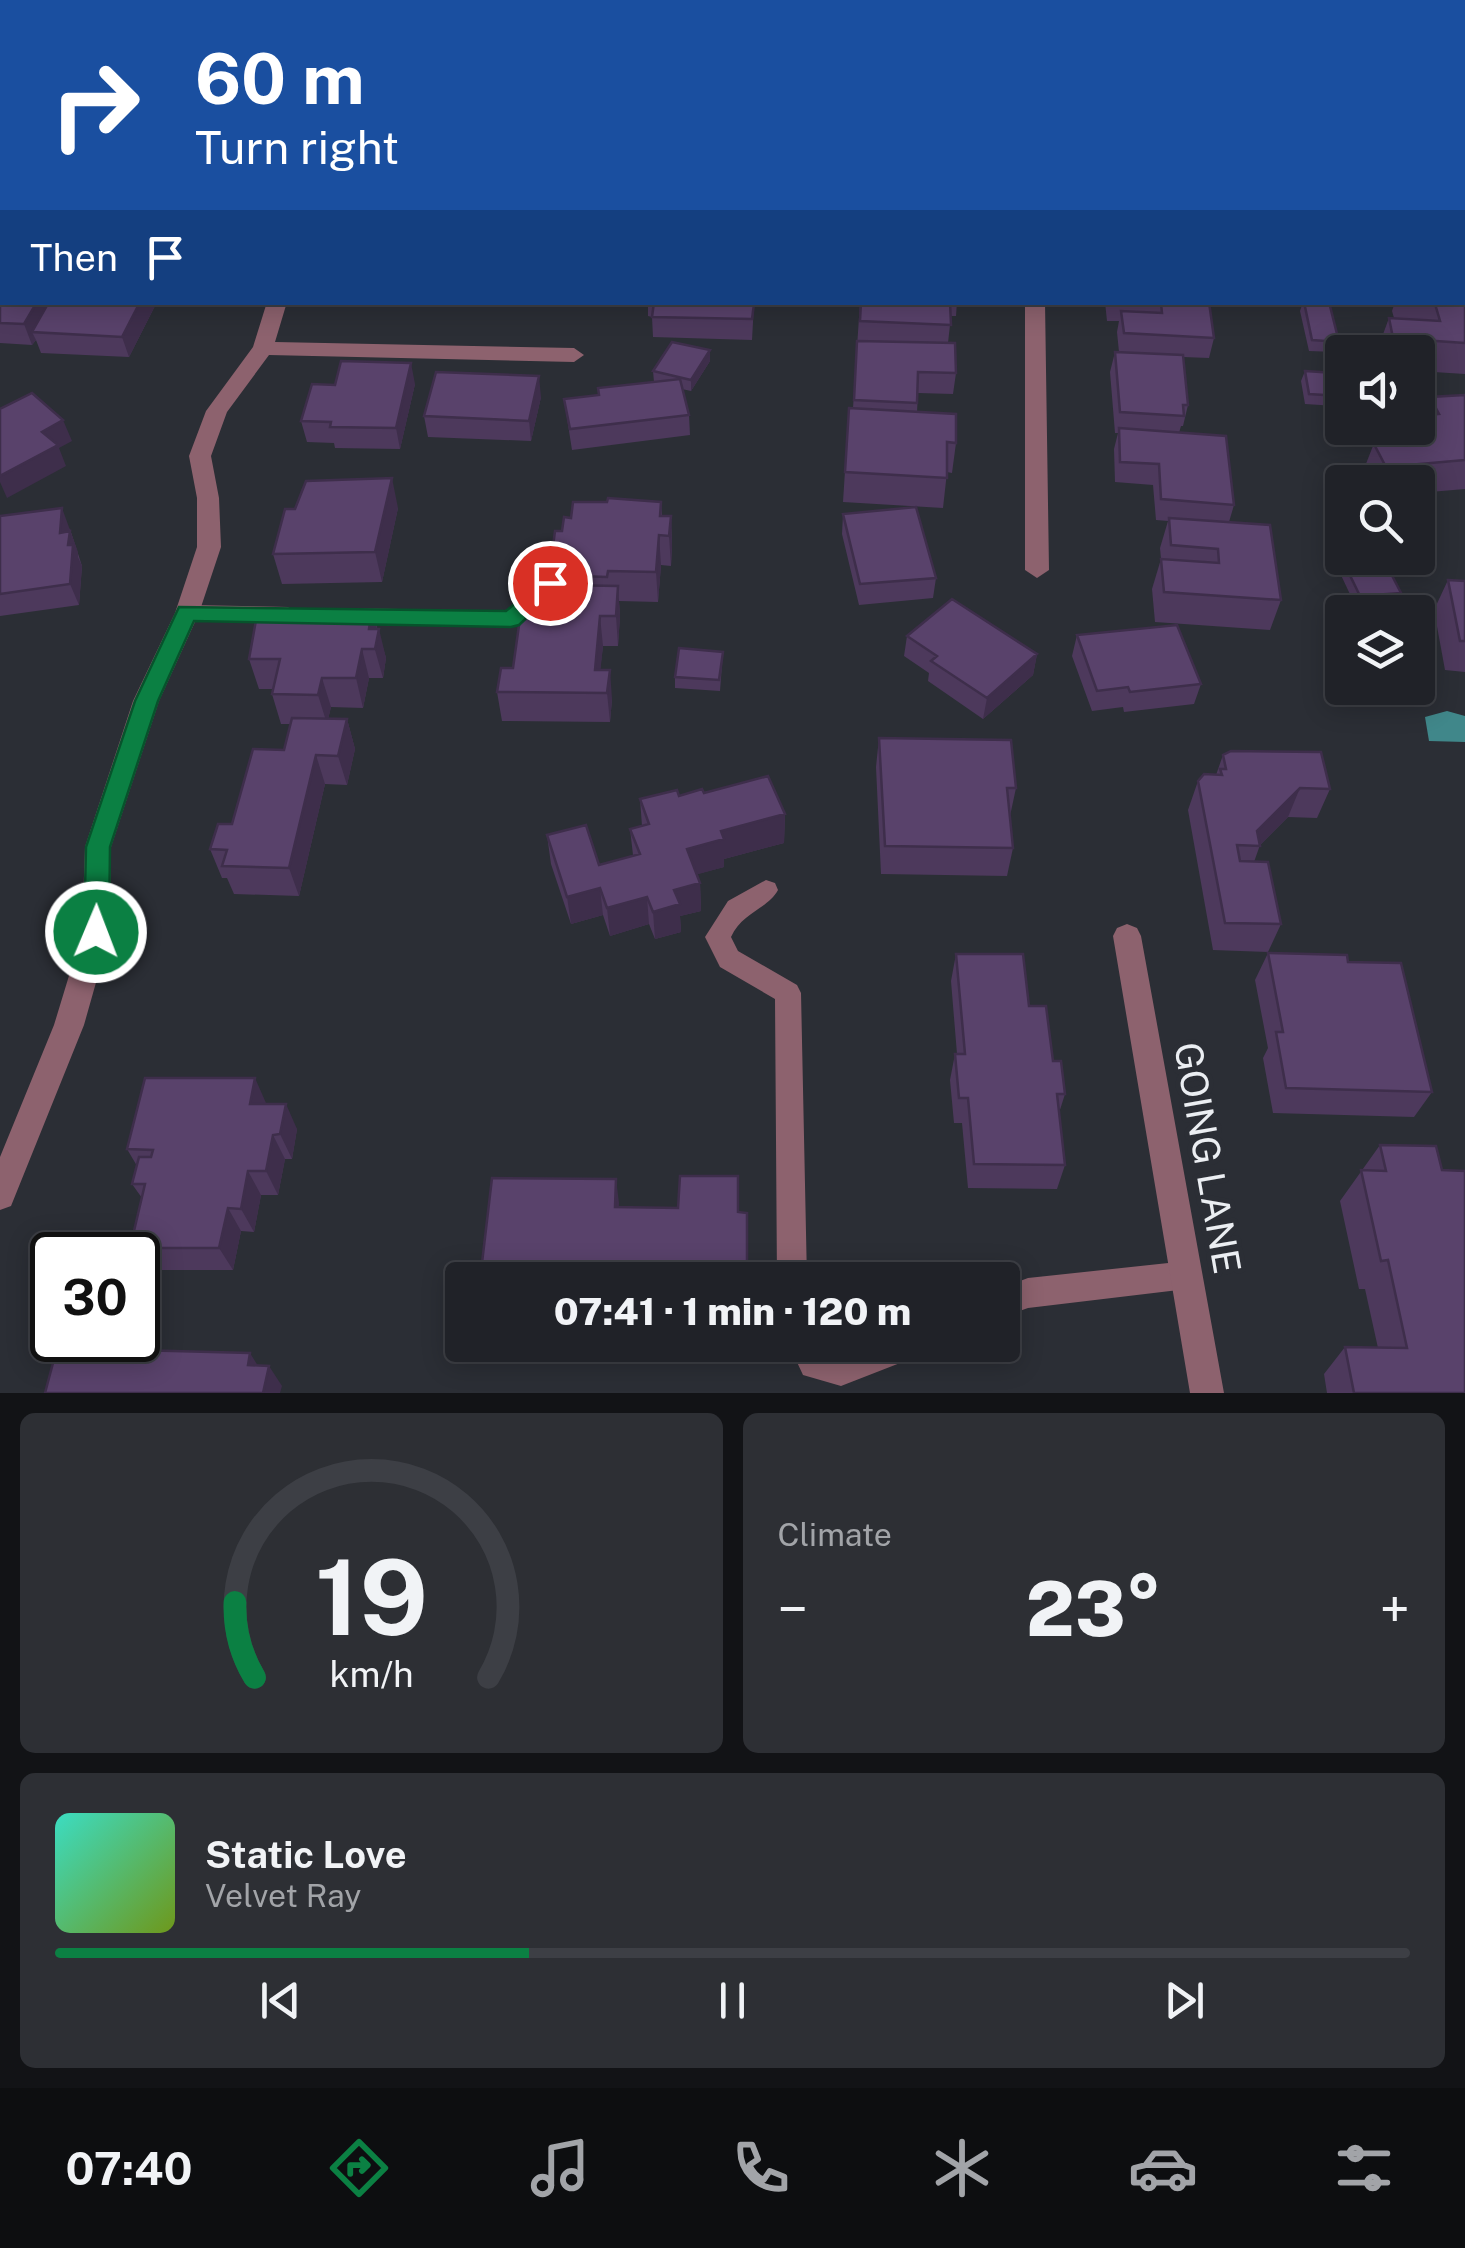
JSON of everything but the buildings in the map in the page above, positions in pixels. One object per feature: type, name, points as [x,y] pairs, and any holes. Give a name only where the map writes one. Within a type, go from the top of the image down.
[{"type":"street","points":[[0,1195],[5,1164],[69,1026],[96,932],[98,847],[146,701],[186,612],[209,547],[208,498],[200,456],[216,411],[262,348],[276,305]]},
{"type":"street","points":[[1035,305],[1036,570]]},
{"type":"street","points":[[262,348],[574,354]]},
{"type":"street","name":"GOING LANE","points":[[1127,936],[1207,1393]]},
{"type":"lane","points":[[186,612],[511,619],[550,583]]},
{"type":"lane","points":[[766,890],[742,901],[724,922],[718,937],[729,959],[788,993],[792,1262]]},
{"type":"lane","points":[[1020,1296],[1186,1275]]},
{"type":"lane","points":[[813,1362],[841,1371],[864,1362]]},
{"type":"water","points":[[1447,711],[1465,716],[1465,742],[1429,741],[1425,717]]},
{"type":"route","points":[[96,932],[98,847],[146,701],[186,612],[511,619],[550,583]]}]
